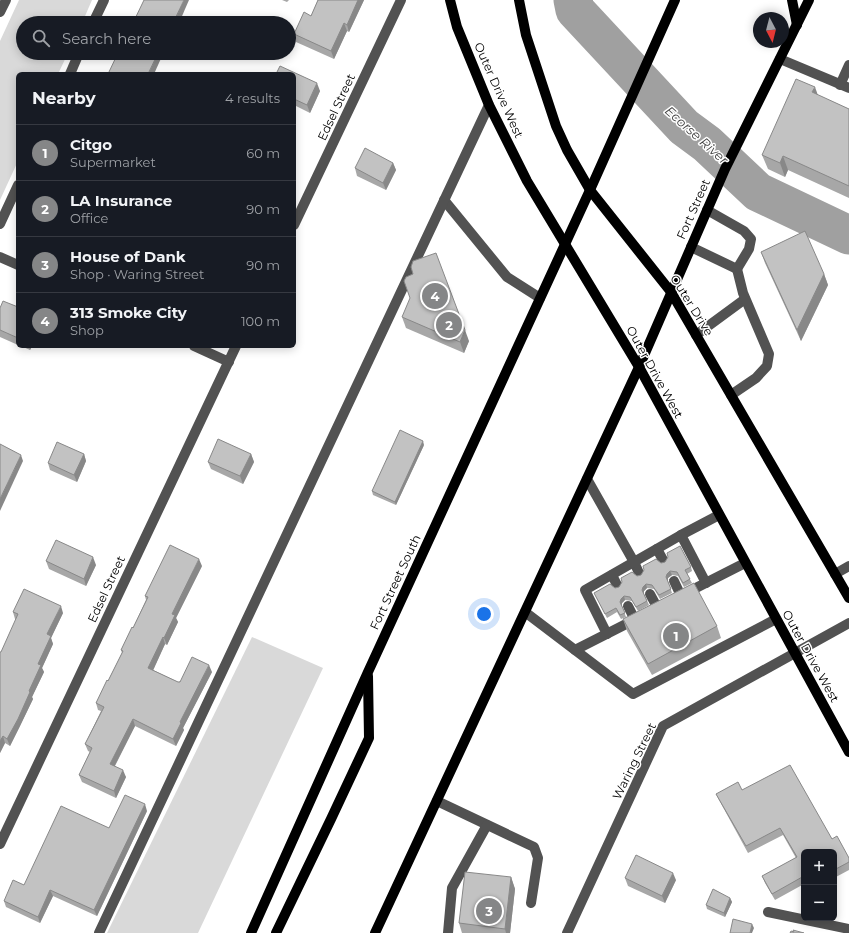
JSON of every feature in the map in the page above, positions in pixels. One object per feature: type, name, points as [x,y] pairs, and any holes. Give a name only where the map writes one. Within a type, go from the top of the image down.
[{"type":"main road","name":"Outer Drive West","points":[[450,0],[457,27],[489,105],[527,181],[639,367],[849,752]]},
{"type":"main road","name":"Outer Drive","points":[[519,0],[526,35],[556,126],[567,150],[590,190],[671,292],[849,598]]},
{"type":"main road","points":[[565,244],[675,0]]},
{"type":"main road","points":[[792,0],[797,25]]},
{"type":"main road","name":"Fort Street","points":[[639,367],[716,189],[809,0]]},
{"type":"main road","name":"Fort Street South","points":[[251,933],[368,672],[565,244]]},
{"type":"main road","points":[[376,933],[639,367]]},
{"type":"main road","points":[[276,933],[369,738],[368,672]]},
{"type":"street","points":[[0,12],[6,0]]},
{"type":"street","points":[[96,16],[104,0]]},
{"type":"street","name":"Edsel Street","points":[[296,221],[401,0]]},
{"type":"street","points":[[780,59],[845,86],[849,65]]},
{"type":"street","points":[[71,72],[76,60]]},
{"type":"street","points":[[98,933],[489,105]]},
{"type":"street","points":[[0,224],[16,189]]},
{"type":"street","points":[[444,200],[507,277],[540,298]]},
{"type":"street","points":[[707,210],[744,231],[751,239],[748,249],[737,269],[745,300],[769,354],[767,366],[756,378],[731,395]]},
{"type":"street","points":[[691,247],[737,269]]},
{"type":"street","points":[[0,257],[16,264]]},
{"type":"street","points":[[696,335],[745,300]]},
{"type":"street","points":[[198,348],[229,362]]},
{"type":"street","name":"Edsel Street","points":[[0,844],[235,348]]},
{"type":"street","points":[[587,480],[639,573]]},
{"type":"street","points":[[607,634],[585,590],[719,515]]},
{"type":"street","points":[[681,535],[706,583]]},
{"type":"street","points":[[657,550],[663,560]]},
{"type":"street","points":[[575,650],[745,563]]},
{"type":"street","points":[[835,574],[849,566]]},
{"type":"street","points":[[612,575],[617,585]]},
{"type":"street","points":[[674,581],[681,596]]},
{"type":"street","points":[[650,594],[663,604]]},
{"type":"street","points":[[628,606],[634,620]]},
{"type":"street","points":[[525,612],[633,694],[776,619]]},
{"type":"street","name":"Waring Street","points":[[567,933],[663,726],[849,622]]},
{"type":"street","points":[[437,801],[534,847],[538,858],[531,903]]},
{"type":"street","points":[[448,933],[452,888],[487,825]]},
{"type":"street","points":[[768,912],[849,929]]},
{"type":"shaded area","points":[[19,0],[92,0],[85,16],[16,16],[16,60],[65,60],[59,72],[16,72],[16,165],[0,200],[0,41]]},
{"type":"shaded area","points":[[252,637],[323,668],[198,933],[107,933]]},
{"type":"building","points":[[144,0],[184,0],[176,16],[136,16]]},
{"type":"building","points":[[318,0],[358,0],[347,25],[344,23],[331,51],[296,35],[296,30],[304,12],[311,16]]},
{"type":"building","points":[[115,60],[155,60],[149,72],[109,72]]},
{"type":"building","points":[[280,66],[293,72],[277,72]]},
{"type":"building","points":[[296,73],[317,83],[307,105],[296,100]]},
{"type":"building","points":[[796,79],[815,87],[812,92],[849,109],[849,186],[783,156],[780,163],[762,155]]},
{"type":"building","points":[[365,148],[393,163],[383,183],[355,168]]},
{"type":"building","points":[[805,231],[824,274],[797,330],[761,252]]},
{"type":"building","points":[[436,253],[465,330],[460,342],[402,317],[410,298],[404,281],[406,277],[413,274],[411,267],[413,261]]},
{"type":"building","points":[[3,301],[16,306],[16,337],[0,330],[0,308]]},
{"type":"building","points":[[400,430],[423,441],[395,502],[372,491]]},
{"type":"building","points":[[218,439],[251,454],[240,476],[208,462]]},
{"type":"building","points":[[57,442],[84,454],[74,475],[48,463]]},
{"type":"building","points":[[0,444],[21,455],[0,499]]},
{"type":"building","points":[[56,540],[93,557],[84,579],[46,561]]},
{"type":"building","points":[[170,545],[199,559],[172,614],[175,615],[148,668],[180,682],[192,657],[209,665],[173,739],[133,719],[110,764],[123,770],[114,791],[79,775],[92,748],[85,744],[104,707],[96,703],[123,651],[121,650],[148,597],[145,596]]},
{"type":"building","points":[[680,546],[691,567],[685,570],[690,579],[683,583],[677,572],[670,571],[666,577],[671,589],[659,595],[652,585],[646,584],[642,590],[647,601],[636,607],[630,597],[624,596],[620,602],[625,613],[620,615],[616,608],[605,614],[594,593],[610,584],[615,588],[619,587],[622,582],[621,578],[632,572],[637,576],[641,575],[644,570],[643,566],[656,559],[661,563],[665,562],[668,557],[667,553]]},
{"type":"building","points":[[694,583],[717,626],[648,664],[623,619]]},
{"type":"building","points":[[24,589],[61,606],[47,634],[51,636],[38,664],[41,665],[18,719],[7,739],[3,736],[0,741],[0,652],[18,614],[13,612]]},
{"type":"building","points":[[790,765],[832,839],[837,836],[849,858],[849,862],[837,868],[837,849],[801,849],[801,878],[772,894],[762,876],[797,857],[780,828],[746,846],[716,794],[738,782],[742,790]]},
{"type":"building","points":[[125,795],[145,804],[94,910],[50,890],[38,917],[4,901],[13,880],[24,885],[61,806],[109,828]]},
{"type":"building","points":[[636,855],[673,873],[662,896],[625,878]]},
{"type":"building","points":[[465,872],[511,877],[505,929],[459,923]]},
{"type":"building","points":[[713,889],[730,898],[724,913],[706,905]]},
{"type":"building","points":[[733,919],[752,924],[750,933],[730,933]]},
{"type":"building","points":[[793,930],[804,933],[790,933],[791,931],[794,932]]},
{"type":"waterway","name":"Ecorse River","points":[[573,0],[575,10],[684,127],[707,144],[758,192],[849,235]]},
{"type":"place","name":"313 Smoke City","points":[[435,296]]},
{"type":"place","name":"LA Insurance","points":[[449,325]]},
{"type":"place","name":"Citgo","points":[[676,636]]},
{"type":"place","name":"House of Dank","points":[[489,911]]}]
